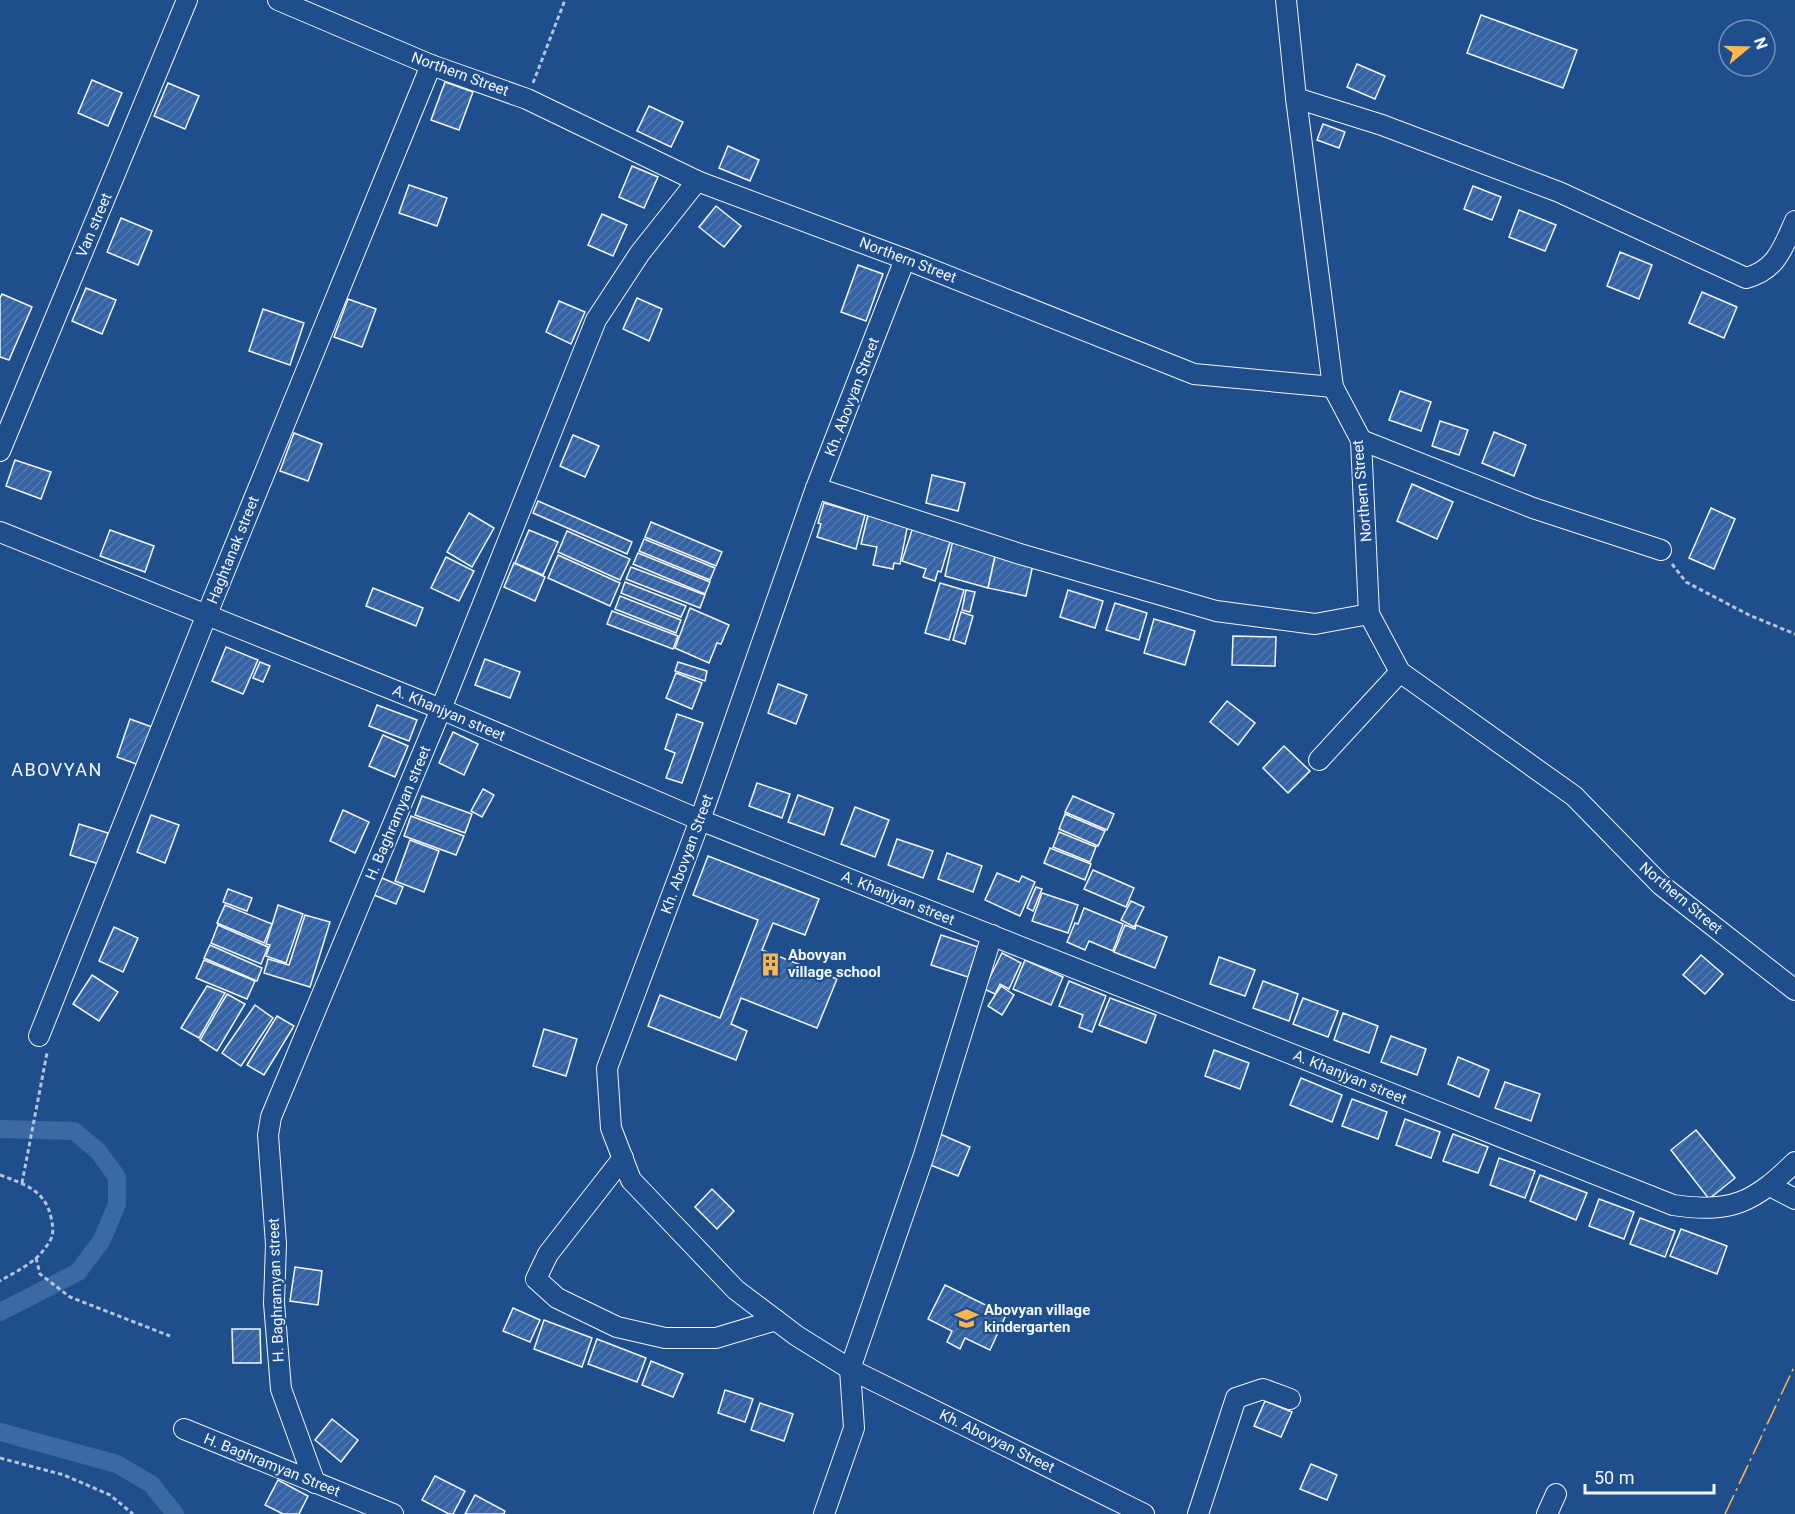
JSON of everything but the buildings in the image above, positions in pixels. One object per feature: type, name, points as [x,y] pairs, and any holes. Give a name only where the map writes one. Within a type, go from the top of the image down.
[{"type":"street","name":"Van street","points":[[0,451],[187,0]]},
{"type":"street","name":"Northern Street","points":[[278,0],[431,65],[527,99],[697,180],[905,259],[1194,374],[1334,387],[1361,440],[1369,614],[1400,672],[1574,796],[1661,885],[1795,990]]},
{"type":"street","points":[[1286,0],[1296,98],[1334,387]]},
{"type":"street","name":"Haghtanak street","points":[[39,1036],[207,614],[431,65]]},
{"type":"street","points":[[1296,98],[1382,125],[1559,192],[1746,278],[1760,274],[1778,257],[1795,221]]},
{"type":"street","name":"H. Baghramyan street","points":[[315,1483],[281,1389],[274,1303],[276,1244],[268,1135],[271,1118],[441,709],[596,320],[640,253],[697,180]]},
{"type":"street","name":"Kh. Abovyan Street","points":[[905,259],[816,488],[700,820],[607,1068],[611,1128],[631,1180],[736,1290],[776,1320],[850,1369],[1144,1514]]},
{"type":"street","points":[[1361,440],[1533,508],[1661,550]]},
{"type":"street","points":[[816,488],[1020,554],[1216,611],[1315,624],[1369,614]]},
{"type":"street","name":"A. Khanjyan street","points":[[0,532],[441,709],[700,820],[1673,1205],[1720,1208],[1740,1203],[1770,1185],[1795,1162]]},
{"type":"street","points":[[1319,760],[1400,672]]},
{"type":"street","points":[[824,1514],[854,1428],[850,1369],[924,1155],[992,935]]},
{"type":"street","points":[[623,1158],[548,1254],[536,1279],[557,1298],[617,1327],[665,1338],[716,1338],[776,1320]]},
{"type":"street","points":[[1770,1185],[1795,1199]]},
{"type":"street","points":[[1198,1514],[1236,1398],[1263,1389],[1290,1399]]},
{"type":"street","name":"H. Baghramyan Street","points":[[184,1429],[393,1514]]},
{"type":"street","points":[[1547,1514],[1556,1494]]},
{"type":"path","points":[[527,99],[565,0]]},
{"type":"path","points":[[1661,550],[1686,582],[1749,615],[1795,634]]},
{"type":"path","points":[[22,1184],[48,1048],[39,1036]]},
{"type":"path","points":[[0,1175],[36,1192],[48,1205],[54,1232],[36,1258],[0,1281]]},
{"type":"path","points":[[36,1258],[40,1274],[70,1297],[170,1336]]},
{"type":"path","points":[[0,1458],[64,1475],[110,1496],[134,1514]]},
{"type":"waterway","points":[[0,1129],[74,1131],[98,1151],[117,1177],[117,1204],[102,1240],[78,1272],[0,1312]]},
{"type":"waterway","points":[[0,1432],[117,1464],[151,1484],[175,1514]]},
{"type":"power","points":[[1725,1514],[1795,1365]]},
{"type":"place","name":"Abovyan village school","points":[[770,964]]},
{"type":"place","name":"Abovyan village kindergarten","points":[[966,1319]]},
{"type":"district","name":"ABOVYAN","points":[[57,769]]}]
